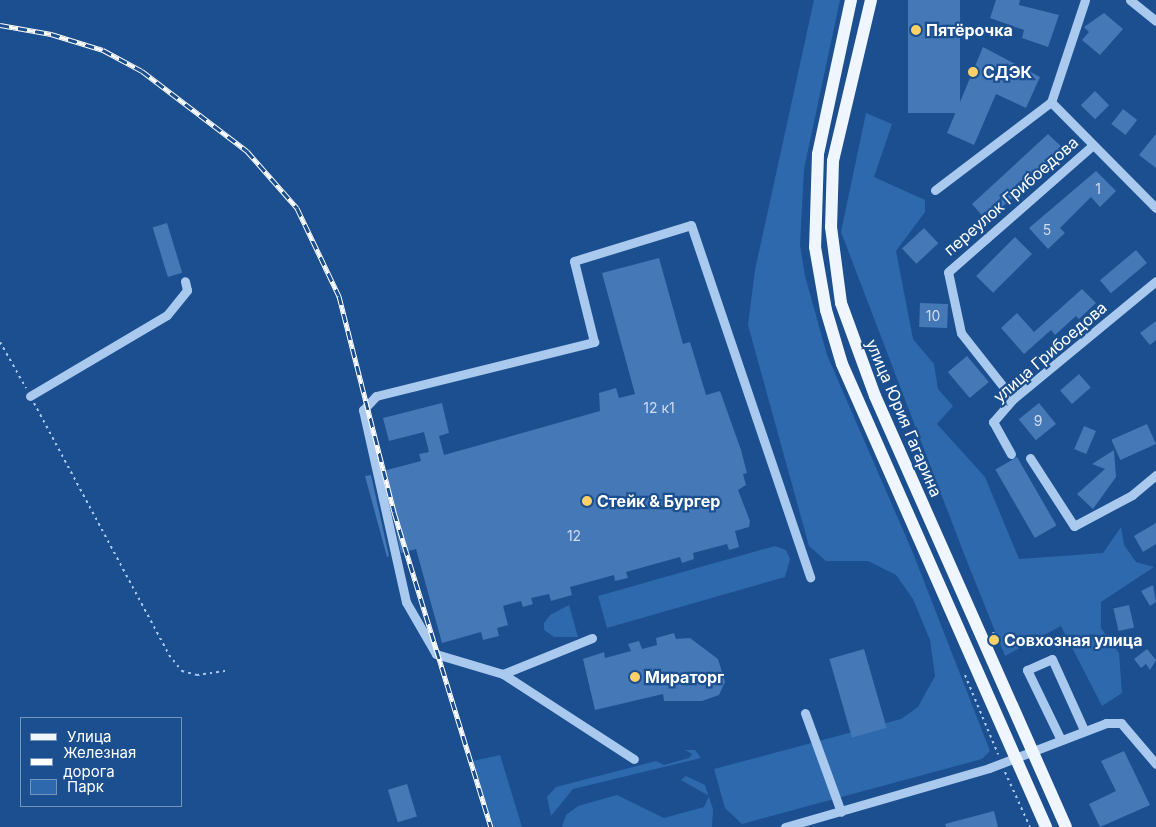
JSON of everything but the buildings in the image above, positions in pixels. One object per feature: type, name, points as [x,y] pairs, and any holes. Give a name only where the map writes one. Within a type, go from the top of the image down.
[{"type":"main road","name":"улица Юрия Гагарина","points":[[851,0],[818,154],[815,247],[826,310],[842,364],[1017,757],[1046,827]]},
{"type":"main road","name":"улица Юрия Гагарина","points":[[871,0],[833,161],[831,227],[841,303],[875,396],[1066,827]]},
{"type":"street","points":[[935,190],[1051,102],[1085,0]]},
{"type":"street","points":[[1130,0],[1156,21]]},
{"type":"street","points":[[1051,102],[1092,146],[1156,208]]},
{"type":"street","name":"переулок Грибоедова","points":[[1012,399],[961,332],[948,272],[1092,146]]},
{"type":"street","points":[[634,759],[503,674],[436,654],[406,602],[363,410],[376,396],[594,342],[574,261],[691,225],[810,577]]},
{"type":"street","name":"улица Грибоедова","points":[[1011,454],[993,422],[1012,399],[1156,281]]},
{"type":"street","points":[[30,396],[166,315],[187,290],[185,282]]},
{"type":"street","points":[[1030,458],[1074,526],[1132,495],[1156,475]]},
{"type":"street","points":[[503,674],[592,638]]},
{"type":"street","points":[[1061,740],[1027,670],[1052,659],[1084,730]]},
{"type":"street","points":[[805,713],[841,812]]},
{"type":"street","points":[[785,827],[989,768],[1034,752],[1084,730],[1121,723],[1156,764]]},
{"type":"path","points":[[0,342],[169,656],[182,671],[197,675],[227,671]]},
{"type":"path","points":[[990,627],[1001,650]]},
{"type":"path","points":[[990,736],[1030,827]]},
{"type":"green space","points":[[814,0],[840,0],[804,169],[800,245],[805,276],[827,355],[913,553],[990,751],[982,759],[742,824],[725,808],[714,769],[901,719],[918,707],[935,676],[930,640],[913,599],[896,575],[868,561],[826,561],[809,546],[748,325],[755,270]]},
{"type":"green space","points":[[866,113],[892,124],[874,177],[925,200],[925,212],[896,251],[913,339],[934,364],[938,389],[953,406],[937,424],[985,477],[1019,559],[1103,553],[1121,527],[1124,545],[1136,562],[1154,567],[1101,602],[1101,628],[1119,653],[1122,693],[1102,706],[1061,626],[1005,656],[966,559],[841,232]]},
{"type":"green space","points":[[775,546],[786,550],[790,559],[785,577],[607,628],[598,596]]},
{"type":"green space","points":[[569,605],[578,637],[554,637],[544,630],[544,623],[550,615]]},
{"type":"green space","points":[[685,750],[695,750],[701,758],[573,789],[551,816],[547,797],[556,787],[656,761],[664,765],[689,758],[692,754]]},
{"type":"green space","points":[[500,755],[522,827],[490,827],[473,761]]},
{"type":"green space","points":[[686,776],[705,785],[709,796],[681,780]]},
{"type":"green space","points":[[617,795],[664,818],[704,807],[709,796],[713,809],[712,827],[562,827],[566,815],[578,806]]},
{"type":"railway","points":[[0,25],[51,34],[103,50],[142,71],[247,151],[297,208],[339,296],[394,512],[491,827]]},
{"type":"place","name":"Пятёрочка","points":[[916,30]]},
{"type":"place","name":"СДЭК","points":[[973,72]]},
{"type":"place","name":"Стейк & Бургер","points":[[587,501]]},
{"type":"place","name":"Совхозная улица","points":[[994,640]]},
{"type":"place","name":"Мираторг","points":[[635,677]]}]
